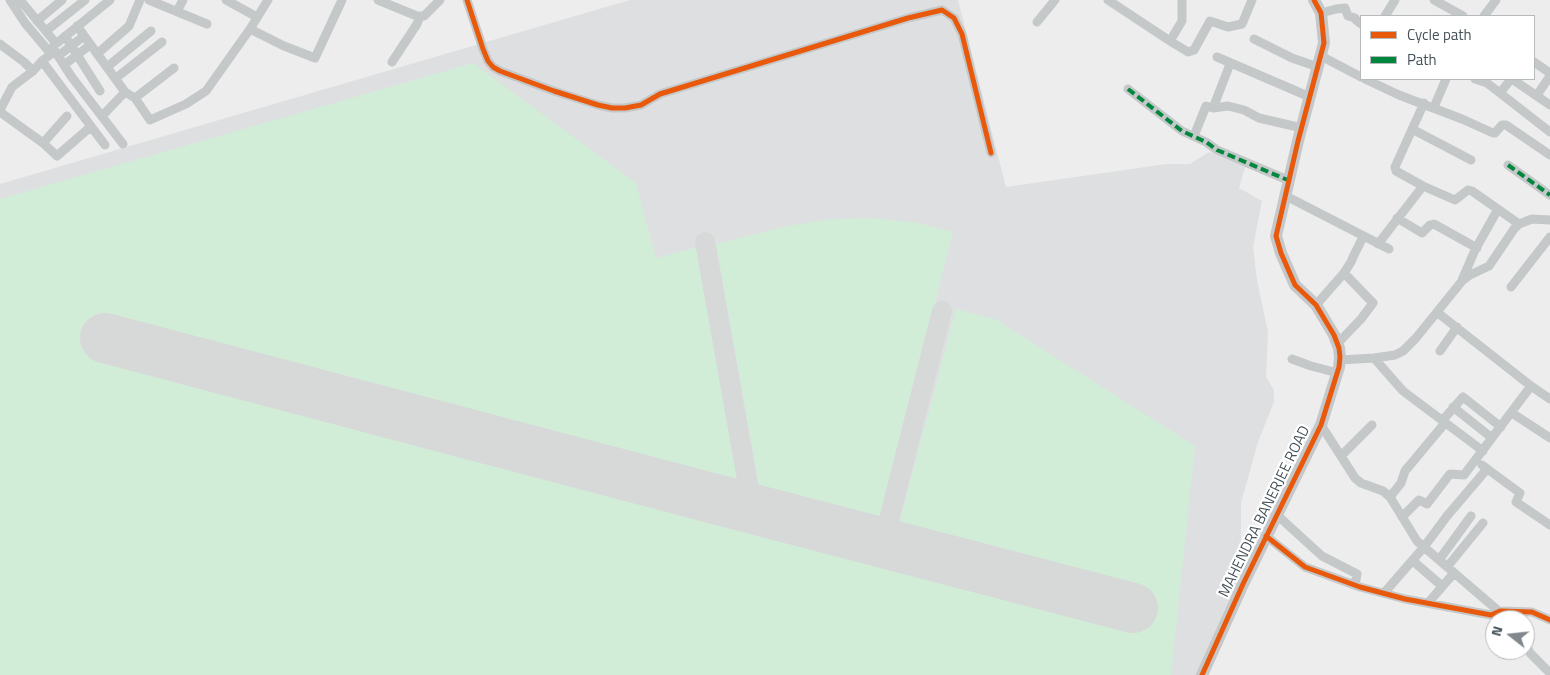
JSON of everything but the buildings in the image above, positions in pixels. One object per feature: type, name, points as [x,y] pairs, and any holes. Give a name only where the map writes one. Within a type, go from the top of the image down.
[{"type":"street","points":[[10,0],[25,23],[51,54],[12,87],[0,111],[57,156],[88,129]]},
{"type":"street","points":[[20,0],[51,38],[58,42],[110,0]]},
{"type":"street","points":[[37,21],[62,0]]},
{"type":"street","points":[[51,38],[86,0]]},
{"type":"street","points":[[97,54],[129,26],[140,0]]},
{"type":"street","points":[[150,0],[207,24]]},
{"type":"street","points":[[177,11],[183,0]]},
{"type":"street","points":[[226,0],[257,17]]},
{"type":"street","points":[[77,26],[125,92],[135,98],[150,120],[190,102],[209,88],[268,0]]},
{"type":"street","points":[[250,29],[284,46],[315,58],[342,0]]},
{"type":"street","points":[[378,0],[417,16],[424,16],[440,0]]},
{"type":"street","points":[[467,0],[483,49],[493,67],[598,105],[612,108],[641,105],[660,94],[908,18],[942,10],[954,18],[962,34],[991,153]]},
{"type":"street","points":[[1037,22],[1054,0]]},
{"type":"street","points":[[1108,0],[1188,52],[1194,50],[1210,21],[1228,27],[1242,24],[1252,0]]},
{"type":"street","points":[[1170,41],[1182,21],[1182,0]]},
{"type":"street","points":[[1314,0],[1322,13],[1324,38],[1320,62],[1276,236],[1295,285],[1316,305],[1337,344],[1340,358],[1374,358],[1395,355],[1412,344],[1462,281],[1476,248],[1498,209]]},
{"type":"street","points":[[1386,15],[1395,0]]},
{"type":"street","points":[[1435,0],[1462,15]]},
{"type":"street","points":[[1485,15],[1496,0]]},
{"type":"street","points":[[1322,13],[1345,8],[1348,16],[1355,18],[1360,23]]},
{"type":"street","points":[[392,62],[417,24],[420,16]]},
{"type":"street","points":[[107,67],[151,31]]},
{"type":"street","points":[[65,36],[100,91]]},
{"type":"street","points":[[58,56],[84,36]]},
{"type":"street","points":[[51,38],[53,48],[64,65],[122,144]]},
{"type":"street","points":[[1254,39],[1292,58],[1320,62],[1360,77]]},
{"type":"street","points":[[116,78],[162,42]]},
{"type":"street","points":[[0,44],[33,71]]},
{"type":"street","points":[[64,65],[90,44]]},
{"type":"street","points":[[1217,57],[1310,97]]},
{"type":"street","points":[[42,61],[106,146]]},
{"type":"street","points":[[1535,63],[1550,75],[1537,95]]},
{"type":"street","points":[[1213,108],[1230,64]]},
{"type":"street","points":[[135,98],[174,68]]},
{"type":"street","points":[[1367,80],[1399,95],[1462,118],[1493,133],[1506,125],[1550,155]]},
{"type":"street","points":[[1436,108],[1446,80]]},
{"type":"street","points":[[1477,80],[1487,84],[1550,132]]},
{"type":"street","points":[[1500,94],[1511,80]]},
{"type":"street","points":[[1514,80],[1550,105]]},
{"type":"street","points":[[1128,89],[1182,131],[1209,143],[1217,150],[1290,181]]},
{"type":"street","points":[[105,113],[125,92]]},
{"type":"street","points":[[1424,103],[1395,169],[1397,172],[1454,200],[1470,190],[1519,224]]},
{"type":"street","points":[[1194,136],[1206,106],[1213,108],[1228,106],[1244,110],[1259,118],[1302,128]]},
{"type":"street","points":[[43,144],[67,116]]},
{"type":"street","points":[[1412,129],[1471,160]]},
{"type":"street","points":[[1508,165],[1550,195]]},
{"type":"street","points":[[1378,244],[1423,186]]},
{"type":"street","points":[[1286,196],[1389,249]]},
{"type":"street","points":[[1397,218],[1422,234],[1430,225],[1434,224],[1476,248]]},
{"type":"street","points":[[1462,281],[1470,275],[1490,266],[1519,224],[1532,219],[1550,220]]},
{"type":"street","points":[[1316,305],[1344,273],[1363,237]]},
{"type":"street","points":[[1512,287],[1550,237]]},
{"type":"street","points":[[1337,344],[1373,304],[1344,273]]},
{"type":"street","points":[[1438,313],[1550,399]]},
{"type":"street","points":[[1440,351],[1457,327]]},
{"type":"street","name":"MAHENDRA BANERJEE ROAD","points":[[1202,675],[1266,536],[1321,425],[1338,373],[1340,358]]},
{"type":"street","points":[[1374,358],[1403,392],[1482,451]]},
{"type":"street","points":[[1292,359],[1338,373]]},
{"type":"street","points":[[1402,517],[1419,500],[1427,504],[1450,474],[1464,475],[1531,386]]},
{"type":"street","points":[[1390,497],[1400,485],[1405,471],[1452,408],[1463,397],[1501,427]]},
{"type":"street","points":[[1452,408],[1492,438]]},
{"type":"street","points":[[1512,413],[1550,438]]},
{"type":"street","points":[[1321,425],[1358,481],[1377,488],[1390,497],[1413,537],[1499,610]]},
{"type":"street","points":[[1342,456],[1372,425]]},
{"type":"street","points":[[1476,461],[1520,492],[1516,502],[1550,524]]},
{"type":"street","points":[[1384,594],[1487,469]]},
{"type":"street","points":[[1277,515],[1322,556],[1357,574],[1355,585]]},
{"type":"street","points":[[1439,560],[1471,516]]},
{"type":"street","points":[[1428,602],[1442,586],[1484,523]]},
{"type":"street","points":[[1266,536],[1306,566],[1355,585],[1384,594],[1485,614]]},
{"type":"street","points":[[1413,560],[1442,586]]},
{"type":"street","points":[[1535,613],[1550,620]]},
{"type":"street","points":[[1535,658],[1550,673]]},
{"type":"shaded area","points":[[630,0],[958,0],[1006,187],[1166,164],[1190,164],[1209,152],[1245,167],[1239,188],[1262,201],[1253,247],[1257,280],[1268,332],[1266,377],[1274,390],[1274,402],[1258,442],[1241,503],[1241,547],[1247,558],[1196,675],[0,675],[0,184]]},
{"type":"green space","points":[[473,63],[636,183],[656,258],[699,247],[740,486],[109,323],[100,354],[1132,619],[1139,589],[898,527],[956,309],[995,319],[1195,446],[1171,675],[0,675],[0,199]]},
{"type":"green space","points":[[867,218],[913,222],[953,232],[880,523],[760,492],[716,244],[788,226],[822,220]]},
{"type":"taxiway","points":[[705,242],[748,485],[748,489],[734,504]]},
{"type":"taxiway","points":[[883,543],[942,311]]},
{"type":"taxiway","points":[[748,485],[751,496],[768,513]]},
{"type":"runway","points":[[105,338],[1133,608]]},
{"type":"marked path","points":[[1128,89],[1182,131],[1206,142],[1217,150],[1290,181]]},
{"type":"marked path","points":[[1508,165],[1550,195]]},
{"type":"cycle path","points":[[467,0],[483,49],[493,67],[554,91],[612,108],[641,105],[660,94],[908,18],[942,10],[954,18],[962,34],[991,153]]},
{"type":"cycle path","points":[[1202,675],[1243,584],[1321,425],[1339,367],[1339,348],[1334,335],[1316,305],[1295,285],[1276,236],[1298,141],[1324,43],[1321,13],[1314,0]]},
{"type":"cycle path","points":[[1266,536],[1305,567],[1360,587],[1405,599],[1491,615],[1500,611],[1532,612],[1550,620]]}]
